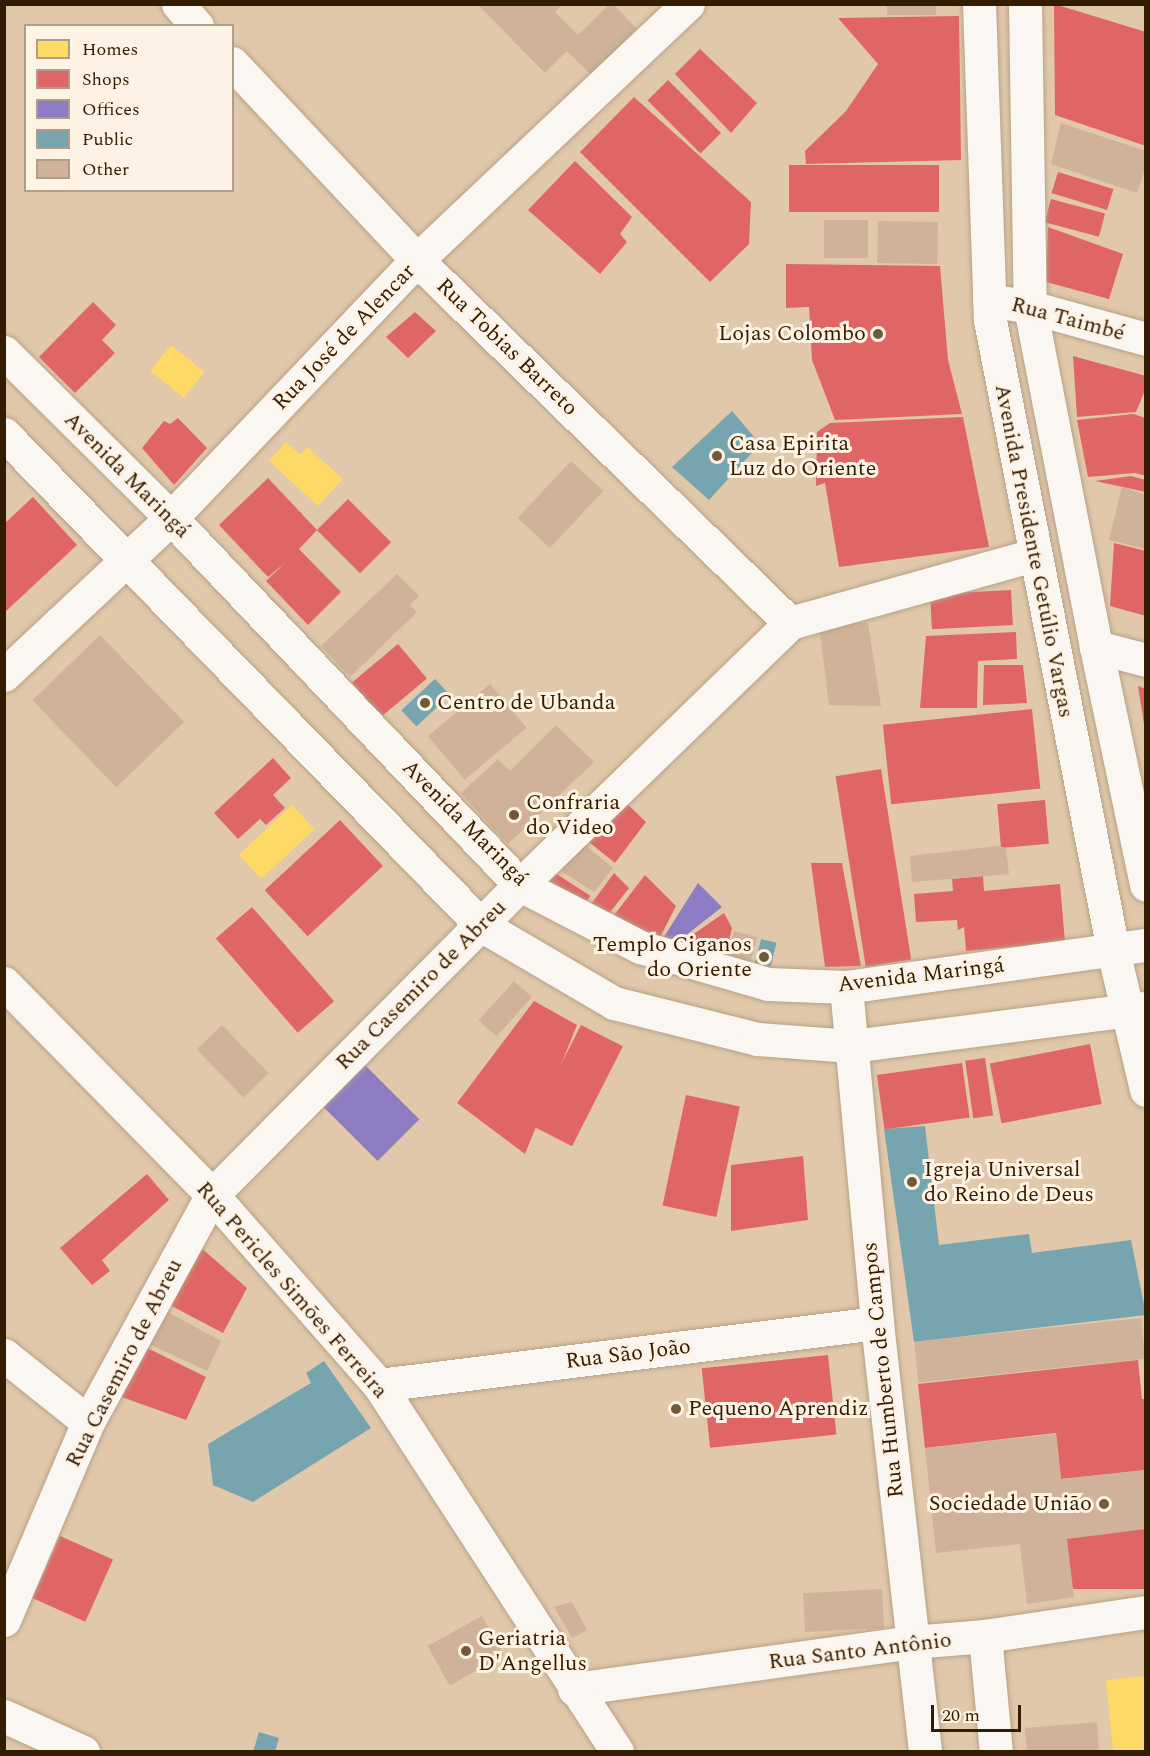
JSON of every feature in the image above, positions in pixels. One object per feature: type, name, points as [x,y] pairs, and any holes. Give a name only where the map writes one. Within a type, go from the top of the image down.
[{"type":"street","points":[[178,4],[195,24]]},
{"type":"street","name":"Avenida Presidente Getúlio Vargas","points":[[978,4],[990,320],[1034,555],[1113,950],[1136,1009],[1146,1090]]},
{"type":"street","name":"Avenida Presidente Getúlio Vargas","points":[[1025,4],[1030,307],[1096,647],[1146,885]]},
{"type":"street","name":"Rua José de Alencar","points":[[4,675],[171,518],[417,260],[674,9]]},
{"type":"street","name":"Rua Tobias Barreto","points":[[234,65],[417,260],[790,622]]},
{"type":"street","name":"Rua Taimbé","points":[[989,300],[1030,307],[1146,339]]},
{"type":"street","name":"Avenida Maringá","points":[[4,352],[171,518],[520,885],[640,946],[768,984],[846,987],[1146,945]]},
{"type":"street","points":[[4,434],[481,925],[614,1003],[757,1039],[852,1046],[1136,1009]]},
{"type":"street","name":"Rua Casemiro de Abreu","points":[[4,1620],[88,1422],[212,1195],[520,885],[790,622],[1034,555]]},
{"type":"street","points":[[1096,647],[1146,660]]},
{"type":"street","name":"Rua Pericles Simões Ferreira","points":[[4,983],[212,1195],[379,1385],[617,1752]]},
{"type":"street","name":"Rua Humberto de Campos","points":[[846,987],[877,1323],[926,1752]]},
{"type":"street","name":"Rua São João","points":[[379,1385],[877,1323]]},
{"type":"street","points":[[4,1355],[88,1422]]},
{"type":"street","name":"Rua Santo Antônio","points":[[574,1689],[912,1642],[985,1636],[1146,1612]]},
{"type":"street","points":[[985,1636],[996,1752]]},
{"type":"street","points":[[4,1716],[83,1752]]},
{"type":"building: Homes","points":[[171,345],[204,372],[184,398],[150,371]]},
{"type":"building: Homes","points":[[286,442],[301,455],[307,447],[343,479],[318,506],[269,461]]},
{"type":"building: Homes","points":[[292,805],[315,829],[261,879],[239,855]]},
{"type":"building: Homes","points":[[1146,1676],[1146,1752],[1113,1752],[1106,1680]]},
{"type":"building: Shops","points":[[1054,4],[1146,32],[1146,146],[1055,115]]},
{"type":"building: Shops","points":[[959,16],[961,160],[806,164],[805,151],[846,111],[878,64],[838,18]]},
{"type":"building: Shops","points":[[700,49],[757,103],[731,133],[675,74]]},
{"type":"building: Shops","points":[[668,80],[721,133],[701,154],[647,101]]},
{"type":"building: Shops","points":[[634,97],[751,202],[749,244],[710,282],[580,152]]},
{"type":"building: Shops","points":[[575,161],[632,217],[620,234],[627,242],[600,274],[528,210]]},
{"type":"building: Shops","points":[[789,165],[939,165],[939,212],[789,212]]},
{"type":"building: Shops","points":[[1058,172],[1113,189],[1107,210],[1052,193]]},
{"type":"building: Shops","points":[[1051,199],[1105,213],[1099,237],[1045,222]]},
{"type":"building: Shops","points":[[1048,227],[1123,254],[1109,299],[1046,282]]},
{"type":"building: Shops","name":"Lojas Colombo","points":[[786,264],[940,266],[948,360],[962,414],[835,420],[812,360],[809,307],[786,308]]},
{"type":"building: Shops","points":[[93,302],[116,325],[102,340],[115,353],[75,393],[39,357]]},
{"type":"building: Shops","points":[[415,312],[436,331],[408,358],[386,337]]},
{"type":"building: Shops","points":[[1073,356],[1146,376],[1146,388],[1136,412],[1077,417]]},
{"type":"building: Shops","points":[[1133,414],[1146,418],[1146,476],[1135,473],[1088,477],[1077,420]]},
{"type":"building: Shops","points":[[963,417],[989,547],[839,567],[825,483],[816,486],[817,432],[830,423]]},
{"type":"building: Shops","points":[[178,418],[207,448],[174,485],[142,448],[164,421],[170,424]]},
{"type":"building: Shops","points":[[1131,476],[1146,480],[1146,492],[1095,481]]},
{"type":"building: Shops","points":[[268,478],[317,530],[299,549],[341,592],[308,625],[266,581],[286,562],[268,577],[219,525]]},
{"type":"building: Shops","points":[[33,497],[77,545],[4,613],[4,524]]},
{"type":"building: Shops","points":[[348,499],[391,542],[360,573],[317,530]]},
{"type":"building: Shops","points":[[1114,543],[1146,551],[1146,616],[1110,606]]},
{"type":"building: Shops","points":[[1011,590],[1013,625],[932,629],[930,594]]},
{"type":"building: Shops","points":[[1016,632],[1017,659],[978,661],[977,708],[920,708],[926,636]]},
{"type":"building: Shops","points":[[398,644],[427,678],[381,717],[352,683]]},
{"type":"building: Shops","points":[[984,665],[1023,665],[1027,703],[983,705]]},
{"type":"building: Shops","points":[[1138,686],[1146,689],[1146,724],[1144,724]]},
{"type":"building: Shops","points":[[1032,709],[1040,789],[891,804],[883,725]]},
{"type":"building: Shops","points":[[273,758],[291,778],[273,795],[285,808],[266,825],[260,819],[238,839],[214,813]]},
{"type":"building: Shops","points":[[881,769],[911,960],[866,967],[836,776]]},
{"type":"building: Shops","name":"Confraria do Video","points":[[519,785],[543,811],[508,843],[484,818]]},
{"type":"building: Shops","points":[[621,798],[646,822],[615,863],[584,838]]},
{"type":"building: Shops","points":[[1045,800],[1049,844],[1001,848],[997,804]]},
{"type":"building: Shops","points":[[340,820],[383,866],[308,936],[265,890]]},
{"type":"building: Shops","points":[[811,863],[842,863],[861,966],[825,967]]},
{"type":"building: Shops","points":[[555,873],[590,896],[580,912],[545,889]]},
{"type":"building: Shops","points":[[614,873],[629,888],[604,920],[586,911]]},
{"type":"building: Shops","points":[[645,875],[676,906],[655,947],[608,923]]},
{"type":"building: Shops","points":[[983,876],[984,891],[1060,884],[1065,942],[966,951],[964,927],[958,930],[957,920],[916,922],[914,894],[953,891],[952,879]]},
{"type":"building: Shops","points":[[252,907],[334,1001],[298,1033],[216,938]]},
{"type":"building: Shops","points":[[724,913],[732,928],[723,966],[678,953],[685,940]]},
{"type":"building: Shops","points":[[534,1001],[577,1025],[525,1154],[457,1103]]},
{"type":"building: Shops","points":[[581,1025],[623,1046],[572,1146],[530,1125]]},
{"type":"building: Shops","points":[[1090,1044],[1102,1104],[1002,1123],[990,1063]]},
{"type":"building: Shops","points":[[985,1058],[993,1115],[973,1118],[965,1061]]},
{"type":"building: Shops","points":[[962,1063],[970,1117],[884,1129],[877,1075]]},
{"type":"building: Shops","points":[[686,1095],[740,1106],[716,1217],[663,1206]]},
{"type":"building: Shops","points":[[803,1156],[808,1220],[731,1231],[731,1165]]},
{"type":"building: Shops","points":[[147,1174],[169,1200],[102,1260],[110,1271],[92,1285],[60,1248]]},
{"type":"building: Shops","points":[[199,1246],[247,1288],[223,1333],[166,1303]]},
{"type":"building: Shops","points":[[141,1345],[206,1377],[186,1420],[116,1395]]},
{"type":"building: Shops","points":[[828,1355],[836,1435],[710,1448],[702,1368]]},
{"type":"building: Shops","points":[[1138,1360],[1142,1399],[1146,1399],[1146,1470],[1061,1479],[1056,1433],[925,1448],[918,1384]]},
{"type":"building: Shops","points":[[1066,1529],[1146,1529],[1146,1589],[1066,1589]]},
{"type":"building: Shops","points":[[60,1536],[113,1560],[85,1622],[32,1598]]},
{"type":"building: Offices","points":[[698,883],[722,907],[680,940],[676,954],[657,948]]},
{"type":"building: Offices","points":[[362,1062],[419,1119],[378,1161],[320,1104]]},
{"type":"building: Public","name":"Casa Epirita Luz do Oriente","points":[[732,411],[760,444],[709,500],[672,467]]},
{"type":"building: Public","name":"Centro de Ubanda","points":[[435,679],[450,695],[416,726],[401,710]]},
{"type":"building: Public","name":"Templo Ciganos do Oriente","points":[[761,939],[777,943],[768,976],[753,972]]},
{"type":"building: Public","name":"Igreja Universal do Reino de Deus","points":[[925,1126],[939,1245],[1029,1234],[1032,1253],[1131,1240],[1146,1315],[914,1342],[884,1129]]},
{"type":"building: Public","points":[[324,1361],[371,1428],[253,1502],[213,1485],[208,1444],[311,1383],[306,1373]]},
{"type":"building: Public","points":[[259,1732],[279,1738],[275,1752],[253,1752]]},
{"type":"building: Other","points":[[477,4],[562,4],[555,12],[578,35],[609,4],[613,4],[637,29],[591,75],[567,51],[545,73]]},
{"type":"building: Other","points":[[887,4],[936,4],[936,15],[887,15]]},
{"type":"building: Other","points":[[1061,123],[1146,151],[1146,166],[1137,193],[1051,164]]},
{"type":"building: Other","points":[[824,220],[868,220],[868,258],[824,258]]},
{"type":"building: Other","points":[[878,221],[938,222],[937,264],[877,263]]},
{"type":"building: Other","points":[[571,461],[603,491],[550,548],[518,518]]},
{"type":"building: Other","points":[[1122,487],[1146,495],[1146,549],[1109,540]]},
{"type":"building: Other","points":[[397,574],[419,596],[410,605],[417,612],[350,677],[321,646]]},
{"type":"building: Other","points":[[868,623],[881,706],[829,705],[819,624]]},
{"type":"building: Other","points":[[100,635],[184,722],[116,787],[32,700]]},
{"type":"building: Other","points":[[490,684],[527,728],[465,780],[428,736]]},
{"type":"building: Other","points":[[556,725],[594,762],[508,844],[461,793],[498,759],[510,771]]},
{"type":"building: Other","points":[[581,842],[613,868],[594,892],[558,869]]},
{"type":"building: Other","points":[[998,846],[1006,848],[1009,874],[912,882],[910,856]]},
{"type":"building: Other","points":[[734,931],[757,937],[748,972],[725,966]]},
{"type":"building: Other","points":[[514,981],[532,997],[496,1036],[479,1020]]},
{"type":"building: Other","points":[[222,1025],[269,1073],[243,1098],[197,1049]]},
{"type":"building: Other","points":[[164,1310],[221,1341],[207,1371],[145,1342]]},
{"type":"building: Other","points":[[1141,1318],[1145,1359],[919,1383],[914,1342]]},
{"type":"building: Other","points":[[1056,1434],[1061,1479],[1146,1470],[1146,1529],[1067,1539],[1074,1597],[1027,1604],[1020,1544],[936,1553],[925,1448]]},
{"type":"building: Other","points":[[882,1589],[884,1628],[805,1632],[803,1593]]},
{"type":"building: Other","points":[[572,1602],[587,1630],[572,1638],[554,1607]]},
{"type":"building: Other","name":"Geriatria D'Angellus","points":[[482,1616],[504,1655],[450,1685],[428,1646]]},
{"type":"building: Other","points":[[1097,1722],[1099,1752],[1027,1752],[1025,1728]]},
{"type":"place","name":"Lojas Colombo","points":[[878,334]]},
{"type":"place","name":"Casa Epirita Luz do Oriente","points":[[717,456]]},
{"type":"place","name":"Centro de Ubanda","points":[[425,703]]},
{"type":"place","name":"Confraria do Video","points":[[514,815]]},
{"type":"place","name":"Templo Ciganos do Oriente","points":[[764,957]]},
{"type":"place","name":"Igreja Universal do Reino de Deus","points":[[912,1182]]},
{"type":"place","name":"Pequeno Aprendiz","points":[[676,1409]]},
{"type":"place","name":"Sociedade União","points":[[1104,1504]]},
{"type":"place","name":"Geriatria D'Angellus","points":[[466,1651]]}]
